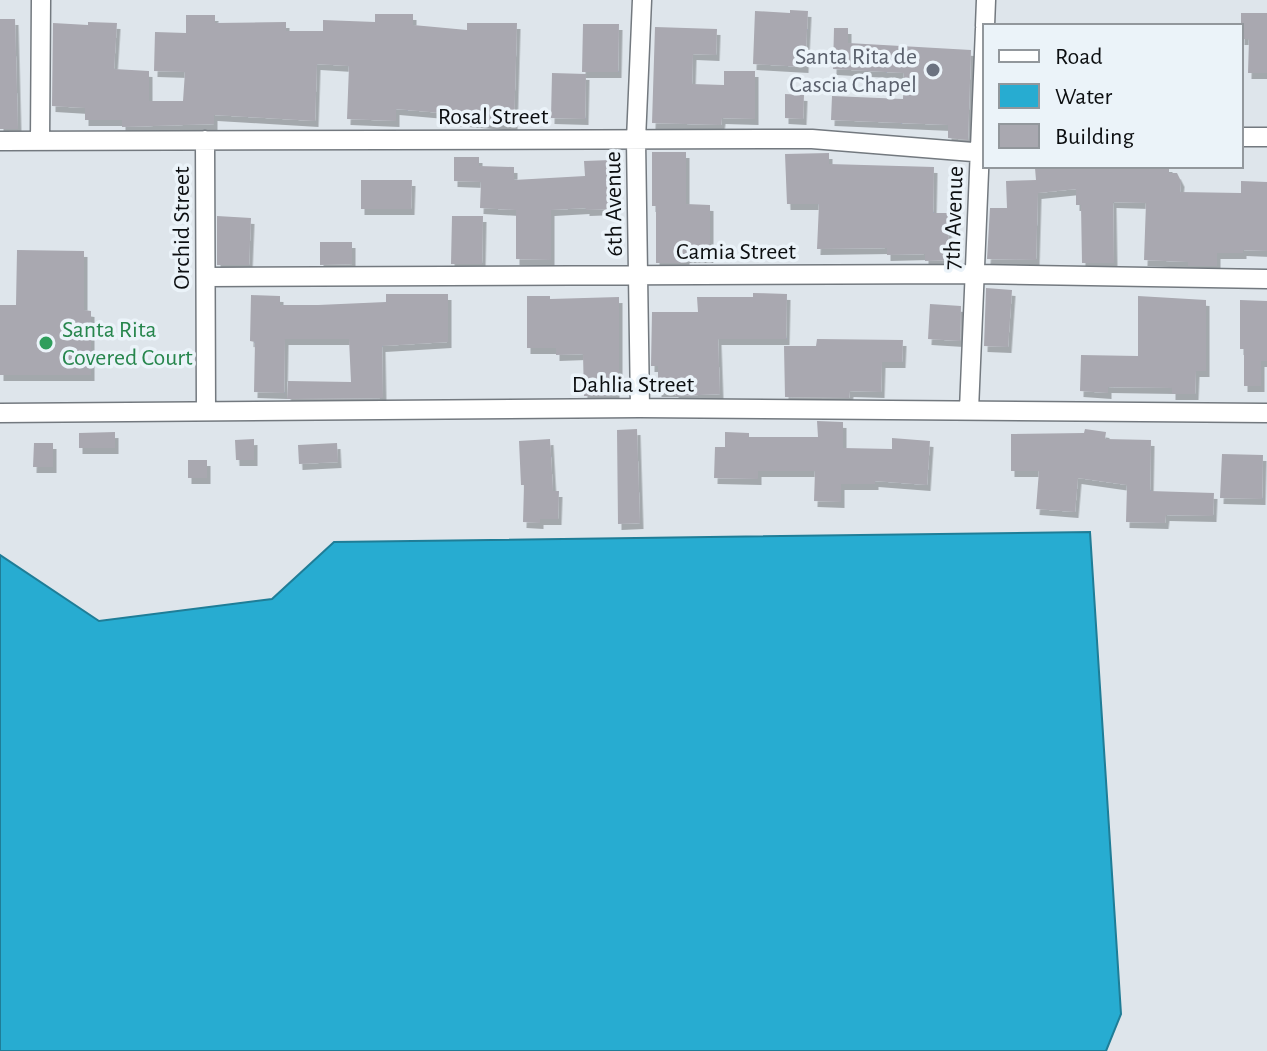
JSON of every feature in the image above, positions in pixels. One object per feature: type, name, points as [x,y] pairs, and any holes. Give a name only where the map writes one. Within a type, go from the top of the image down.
[{"type":"street","points":[[40,141],[41,0]]},
{"type":"street","name":"6th Avenue","points":[[640,408],[636,140],[642,0]]},
{"type":"street","name":"7th Avenue","points":[[985,24],[986,0]]},
{"type":"street","name":"7th Avenue","points":[[969,410],[983,112]]},
{"type":"street","points":[[1243,137],[1267,137]]},
{"type":"street","name":"Rosal Street","points":[[0,141],[812,139],[982,154]]},
{"type":"street","name":"Orchid Street","points":[[205,140],[206,411]]},
{"type":"street","name":"Camia Street","points":[[206,277],[975,274],[1267,279]]},
{"type":"street","name":"Dahlia Street","points":[[0,413],[640,408],[1267,413]]},
{"type":"water","points":[[1090,532],[1121,1014],[1106,1051],[0,1051],[0,555],[99,621],[272,599],[334,542]]},
{"type":"building","points":[[790,10],[808,11],[805,67],[753,64],[755,11],[790,13]]},
{"type":"building","points":[[1241,13],[1267,13],[1267,73],[1248,73],[1249,39],[1243,39]]},
{"type":"building","points":[[375,14],[413,14],[413,25],[467,30],[467,23],[517,23],[514,125],[453,120],[453,114],[396,109],[396,121],[347,119],[349,66],[317,64],[315,121],[214,115],[214,124],[122,127],[122,120],[85,120],[85,108],[52,106],[53,23],[117,23],[114,69],[149,71],[149,101],[183,101],[185,72],[154,71],[155,32],[186,33],[186,15],[215,15],[215,23],[286,22],[286,31],[323,31],[323,20],[375,22]]},
{"type":"building","points":[[0,19],[15,19],[18,129],[0,129]]},
{"type":"building","points":[[583,24],[619,24],[618,72],[582,72]]},
{"type":"building","points":[[655,27],[717,29],[716,55],[693,54],[692,84],[724,85],[724,71],[755,71],[755,119],[722,118],[721,125],[652,123]]},
{"type":"building","name":"Santa Rita de Cascia Chapel","points":[[834,28],[848,28],[848,43],[971,50],[968,140],[948,138],[948,125],[831,120],[832,96],[903,99],[904,73],[833,69]]},
{"type":"building","points":[[552,73],[586,74],[585,119],[551,118]]},
{"type":"building","points":[[785,94],[804,95],[803,119],[785,118]]},
{"type":"building","points":[[652,152],[686,152],[686,204],[710,205],[710,257],[686,257],[686,263],[656,263]]},
{"type":"building","points":[[829,153],[829,164],[934,167],[933,213],[948,213],[949,260],[925,261],[925,254],[887,255],[887,248],[817,249],[819,204],[787,204],[785,154]]},
{"type":"building","points":[[454,157],[479,157],[479,166],[514,167],[514,180],[585,176],[584,161],[611,160],[613,209],[551,210],[551,260],[516,259],[516,210],[480,208],[481,182],[454,181]]},
{"type":"building","points":[[1035,168],[1169,168],[1169,173],[1177,173],[1181,181],[1180,192],[1241,193],[1241,181],[1267,182],[1267,251],[1217,253],[1217,266],[1144,260],[1146,203],[1113,202],[1114,263],[1082,263],[1081,205],[1076,205],[1076,189],[1038,193],[1036,260],[987,259],[990,208],[1007,208],[1006,181],[1036,180]]},
{"type":"building","points":[[361,180],[412,180],[411,209],[361,209]]},
{"type":"building","points":[[217,216],[251,218],[249,265],[217,265]]},
{"type":"building","points":[[452,216],[483,216],[482,264],[451,264]]},
{"type":"building","points":[[320,242],[352,242],[352,264],[320,265]]},
{"type":"building","name":"Santa Rita Covered Court","points":[[17,250],[84,251],[84,310],[91,311],[91,375],[0,375],[0,305],[16,305]]},
{"type":"building","points":[[986,288],[1012,290],[1008,347],[984,346]]},
{"type":"building","points":[[753,293],[787,294],[786,339],[718,339],[720,394],[676,396],[675,391],[658,391],[658,366],[651,366],[652,312],[698,312],[697,297],[753,297]]},
{"type":"building","points":[[386,294],[448,294],[448,342],[382,346],[383,398],[287,399],[288,381],[351,382],[349,339],[285,339],[284,393],[254,392],[255,342],[250,341],[251,295],[280,296],[280,305],[318,305],[386,302]]},
{"type":"building","points":[[527,296],[550,296],[550,299],[619,297],[616,396],[584,396],[583,354],[556,355],[556,348],[527,348]]},
{"type":"building","points":[[1138,296],[1206,300],[1206,371],[1196,371],[1195,394],[1172,394],[1172,388],[1108,387],[1108,393],[1080,391],[1081,355],[1138,356]]},
{"type":"building","points":[[1240,300],[1267,301],[1267,361],[1261,361],[1261,386],[1244,386]]},
{"type":"building","points":[[930,304],[961,306],[960,341],[928,339]]},
{"type":"building","points":[[817,339],[903,340],[902,362],[882,362],[881,392],[850,391],[849,398],[785,397],[784,346],[816,346]]},
{"type":"building","points":[[817,421],[843,422],[843,448],[892,449],[892,438],[930,441],[927,485],[875,481],[875,484],[841,484],[841,502],[814,501],[815,471],[758,471],[758,479],[714,478],[715,447],[725,447],[725,432],[749,433],[749,437],[818,437]]},
{"type":"building","points":[[637,429],[640,523],[618,524],[617,430]]},
{"type":"building","points":[[1085,429],[1106,432],[1105,439],[1151,440],[1150,491],[1214,493],[1213,516],[1166,515],[1165,523],[1126,522],[1127,485],[1078,478],[1075,512],[1036,509],[1039,471],[1011,471],[1011,434],[1084,433]]},
{"type":"building","points":[[115,432],[115,448],[79,448],[79,433]]},
{"type":"building","points":[[254,439],[254,460],[236,460],[235,440]]},
{"type":"building","points":[[550,439],[553,491],[559,491],[558,519],[540,519],[540,523],[523,522],[524,485],[521,485],[519,441]]},
{"type":"building","points":[[34,443],[53,443],[53,467],[33,467]]},
{"type":"building","points":[[337,443],[338,462],[299,464],[298,445]]},
{"type":"building","points":[[1222,454],[1263,455],[1262,499],[1220,498]]},
{"type":"building","points":[[188,460],[207,460],[207,478],[188,478]]},
{"type":"place","name":"Santa Rita de Cascia Chapel","points":[[933,70]]},
{"type":"place","name":"Santa Rita Covered Court","points":[[46,343]]}]
